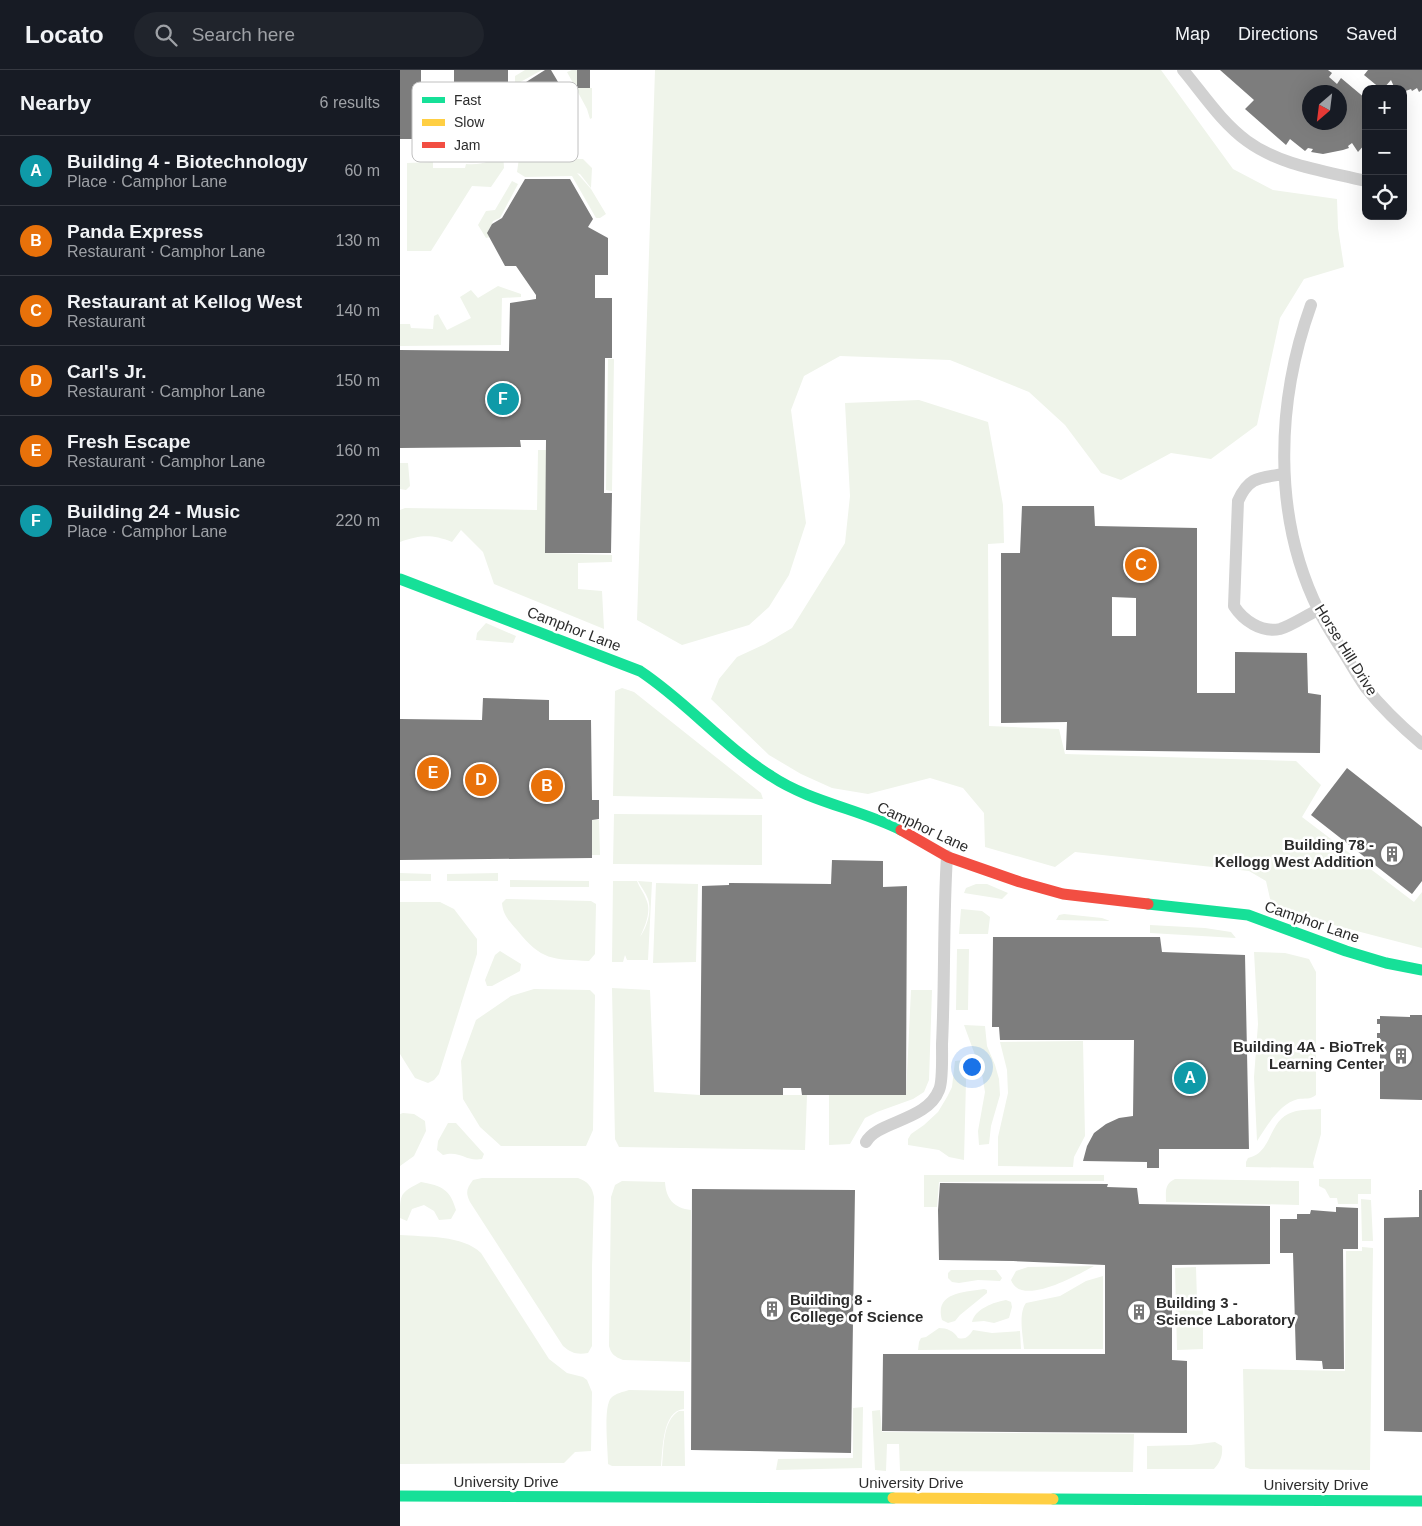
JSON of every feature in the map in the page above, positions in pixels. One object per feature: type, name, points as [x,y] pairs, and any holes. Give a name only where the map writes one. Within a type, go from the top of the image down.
[{"type":"street","name":"Camphor Lane","points":[[400,579],[640,671],[658,682],[769,776],[797,792],[892,826],[947,856],[1034,887],[1063,894],[1248,916],[1346,951],[1422,970]]},
{"type":"street","name":"University Drive","points":[[400,1496],[1422,1501]]},
{"type":"lane","points":[[1184,70],[1226,122],[1246,140],[1267,154],[1289,162],[1362,180]]},
{"type":"lane","name":"Horse Hill Drive","points":[[1311,305],[1300,335],[1292,372],[1286,416],[1284,474],[1293,535],[1300,564],[1318,610],[1366,687],[1400,726],[1422,744]]},
{"type":"lane","points":[[1284,474],[1253,479],[1243,489],[1238,501],[1234,606],[1239,614],[1249,622],[1265,629],[1280,629],[1318,610]]},
{"type":"lane","points":[[866,1142],[869,1137],[913,1116],[929,1105],[940,1090],[943,1034],[944,901],[947,856]]},
{"type":"shaded area","points":[[525,70],[542,70],[520,82],[515,82],[515,76]]},
{"type":"shaded area","points":[[577,70],[578,82],[572,82],[567,72]]},
{"type":"shaded area","points":[[655,70],[1161,70],[1233,169],[1273,190],[1337,199],[1338,228],[1344,267],[1304,279],[1280,318],[1257,425],[1211,459],[1171,453],[1121,480],[1101,473],[1065,425],[1029,392],[950,360],[840,356],[804,376],[791,410],[806,523],[789,575],[769,607],[749,625],[682,645],[637,620]]},
{"type":"shaded area","points":[[578,88],[592,88],[592,118],[590,119],[578,92]]},
{"type":"shaded area","points":[[578,159],[583,159],[592,168],[591,188],[580,174],[577,173],[591,189],[606,214],[596,218],[572,176],[525,177],[517,172],[518,162],[578,162]]},
{"type":"shaded area","points":[[433,162],[433,168],[465,168],[466,164],[504,162],[504,168],[491,187],[472,186],[431,251],[407,251],[407,163]]},
{"type":"shaded area","points":[[512,181],[518,184],[500,218],[493,221],[488,232],[490,237],[486,238],[478,225],[486,211],[495,210]]},
{"type":"shaded area","points":[[498,286],[521,294],[521,297],[502,298],[501,345],[400,346],[400,324],[410,324],[411,328],[433,329],[434,316],[438,314],[447,330],[471,318],[460,297],[471,290],[478,298]]},
{"type":"shaded area","points":[[608,359],[614,359],[612,491],[606,490]]},
{"type":"shaded area","points":[[919,400],[988,422],[1003,505],[1004,543],[988,544],[989,726],[1059,729],[1065,754],[1296,761],[1321,785],[1302,817],[1414,902],[1422,892],[1422,948],[1326,923],[1271,903],[1266,881],[1249,871],[1075,852],[1055,867],[985,847],[984,813],[963,788],[930,778],[868,794],[832,788],[801,774],[769,755],[711,699],[719,679],[737,657],[765,644],[792,628],[845,543],[850,496],[845,403]]},
{"type":"shaded area","points":[[538,450],[547,450],[547,553],[612,555],[612,562],[578,563],[578,589],[602,591],[604,629],[494,584],[483,552],[461,530],[452,542],[426,536],[400,542],[400,510],[405,508],[537,510]]},
{"type":"shaded area","points":[[400,463],[408,463],[410,486],[406,490],[400,489]]},
{"type":"shaded area","points":[[486,623],[516,636],[513,643],[476,640],[477,633]]},
{"type":"shaded area","points":[[622,688],[634,692],[761,793],[763,799],[613,796],[615,691]]},
{"type":"shaded area","points":[[614,814],[762,815],[762,865],[613,864]]},
{"type":"shaded area","points":[[592,820],[599,820],[600,855],[592,855]]},
{"type":"shaded area","points":[[400,873],[431,874],[431,881],[400,881]]},
{"type":"shaded area","points":[[498,873],[498,881],[447,881],[447,874]]},
{"type":"shaded area","points":[[510,880],[589,881],[589,887],[510,887]]},
{"type":"shaded area","points":[[613,881],[637,881],[645,897],[648,904],[648,913],[640,937],[647,924],[649,904],[638,881],[652,882],[648,960],[627,960],[625,955],[623,962],[612,962]]},
{"type":"shaded area","points":[[656,883],[698,884],[696,962],[653,963]]},
{"type":"shaded area","points":[[976,884],[987,884],[1008,893],[1002,899],[964,893],[966,888]]},
{"type":"shaded area","points":[[506,899],[591,901],[596,904],[595,954],[589,961],[566,960],[541,953],[526,940],[507,918],[502,903]]},
{"type":"shaded area","points":[[400,902],[440,902],[454,909],[477,939],[477,954],[439,1074],[428,1083],[415,1078],[400,1054]]},
{"type":"shaded area","points":[[961,909],[982,911],[990,917],[988,934],[959,934]]},
{"type":"shaded area","points":[[1059,915],[1102,918],[1110,921],[1056,920]]},
{"type":"shaded area","points":[[1150,925],[1205,928],[1231,932],[1236,938],[1150,933]]},
{"type":"shaded area","points":[[957,949],[969,949],[968,1010],[956,1010]]},
{"type":"shaded area","points":[[500,951],[521,964],[520,971],[492,986],[487,986],[485,980],[495,955]]},
{"type":"shaded area","points":[[1254,952],[1285,953],[1309,959],[1316,972],[1316,1095],[1310,1098],[1298,1099],[1285,1106],[1269,1122],[1257,1141],[1254,1077],[1258,1024]]},
{"type":"shaded area","points":[[612,988],[650,990],[654,1092],[700,1095],[807,1095],[805,1150],[619,1147],[615,1139]]},
{"type":"shaded area","points":[[534,989],[590,990],[595,995],[593,1130],[586,1146],[501,1146],[480,1127],[463,1099],[461,1061],[476,1020],[511,996]]},
{"type":"shaded area","points":[[911,990],[932,990],[929,1080],[924,1092],[913,1099],[865,1118],[850,1144],[829,1145],[829,1095],[906,1095]]},
{"type":"shaded area","points":[[964,1025],[985,1026],[987,1046],[999,1079],[1000,1095],[991,1126],[989,1144],[979,1145],[978,1131],[985,1092],[982,1074]]},
{"type":"shaded area","points":[[1083,1041],[1085,1136],[1074,1157],[1073,1167],[998,1166],[998,1137],[1008,1093],[1007,1070],[1000,1042]]},
{"type":"shaded area","points":[[964,1060],[966,1081],[964,1160],[949,1157],[939,1150],[908,1145],[908,1139],[911,1134],[938,1112],[947,1097],[952,1087],[955,1061]]},
{"type":"shaded area","points":[[1321,1109],[1321,1134],[1313,1163],[1314,1168],[1246,1167],[1248,1158],[1262,1150],[1274,1128],[1285,1116],[1299,1110]]},
{"type":"shaded area","points":[[400,1114],[414,1114],[425,1121],[426,1131],[414,1156],[400,1166]]},
{"type":"shaded area","points":[[448,1123],[456,1123],[484,1154],[482,1159],[471,1159],[454,1154],[443,1155],[437,1150],[438,1141]]},
{"type":"shaded area","points":[[924,1175],[1104,1175],[1104,1181],[939,1182],[937,1207],[924,1207]]},
{"type":"shaded area","points":[[482,1178],[578,1178],[591,1187],[594,1197],[592,1346],[588,1353],[574,1353],[563,1346],[470,1202],[467,1193],[469,1185],[473,1180]]},
{"type":"shaded area","points":[[1175,1179],[1299,1181],[1299,1205],[1166,1202],[1167,1186]]},
{"type":"shaded area","points":[[1319,1179],[1371,1179],[1371,1194],[1358,1194],[1358,1204],[1338,1204],[1337,1198],[1330,1198],[1325,1189],[1319,1186]]},
{"type":"shaded area","points":[[622,1181],[665,1182],[667,1193],[672,1202],[680,1207],[691,1210],[690,1362],[623,1360],[614,1355],[610,1349],[611,1197],[615,1185]]},
{"type":"shaded area","points":[[421,1182],[440,1187],[448,1193],[456,1210],[451,1219],[439,1220],[434,1211],[424,1205],[412,1209],[407,1221],[400,1218],[400,1203],[403,1195]]},
{"type":"shaded area","points":[[1361,1199],[1371,1200],[1373,1241],[1362,1241]]},
{"type":"shaded area","points":[[400,1235],[454,1240],[473,1247],[481,1253],[549,1359],[567,1373],[583,1377],[587,1380],[592,1392],[591,1451],[575,1452],[564,1463],[400,1464]]},
{"type":"shaded area","points":[[1362,1247],[1373,1248],[1370,1470],[1250,1469],[1245,1467],[1243,1369],[1345,1371],[1346,1251],[1362,1251]]},
{"type":"shaded area","points":[[1094,1266],[1076,1276],[1038,1290],[1026,1291],[1017,1288],[1011,1280],[1016,1271],[1028,1267]]},
{"type":"shaded area","points":[[1196,1267],[1197,1300],[1203,1300],[1203,1349],[1177,1350],[1175,1268]]},
{"type":"shaded area","points":[[951,1270],[996,1270],[1002,1278],[1000,1281],[952,1282],[948,1278],[948,1273]]},
{"type":"shaded area","points":[[1103,1276],[1103,1349],[1024,1349],[1022,1313],[1026,1303],[1060,1296],[1086,1281]]},
{"type":"shaded area","points":[[987,1290],[987,1293],[955,1321],[948,1323],[942,1320],[941,1311],[947,1299],[960,1293]]},
{"type":"shaded area","points":[[1006,1300],[1011,1302],[1012,1307],[1009,1318],[994,1323],[984,1321],[972,1322],[981,1310],[996,1302]]},
{"type":"shaded area","points":[[939,1328],[950,1330],[958,1338],[967,1337],[973,1330],[992,1333],[1020,1331],[1021,1349],[918,1350],[921,1338],[926,1337]]},
{"type":"shaded area","points":[[629,1390],[684,1391],[684,1409],[677,1411],[671,1416],[665,1432],[661,1466],[612,1466],[608,1464],[607,1410],[611,1398]]},
{"type":"shaded area","points":[[863,1407],[862,1468],[776,1470],[778,1459],[853,1458],[853,1408]]},
{"type":"shaded area","points":[[880,1410],[882,1432],[1134,1434],[1133,1472],[900,1471],[899,1444],[887,1444],[886,1471],[875,1470],[872,1411]]},
{"type":"shaded area","points":[[679,1411],[684,1411],[685,1466],[662,1466],[665,1436],[669,1421]]},
{"type":"shaded area","points":[[1215,1442],[1222,1446],[1222,1453],[1221,1459],[1214,1469],[1147,1469],[1147,1446],[1191,1445]]},
{"type":"building","points":[[400,70],[421,70],[421,82],[412,82],[412,139],[400,139]]},
{"type":"building","points":[[454,70],[508,70],[508,82],[454,82]]},
{"type":"building","points":[[545,70],[551,70],[558,82],[526,82]]},
{"type":"building","points":[[577,70],[590,70],[590,88],[578,88]]},
{"type":"building","points":[[1220,70],[1328,70],[1332,73],[1329,77],[1337,84],[1341,78],[1362,96],[1362,148],[1358,152],[1352,143],[1348,146],[1349,148],[1323,154],[1311,152],[1313,149],[1308,148],[1305,151],[1290,139],[1286,145],[1245,109],[1254,100]]},
{"type":"building","points":[[1368,70],[1422,70],[1422,90],[1419,92],[1417,88],[1412,91],[1411,89],[1407,90],[1407,85],[1393,85],[1391,80],[1387,85],[1376,85],[1364,75]]},
{"type":"building","points":[[525,179],[570,179],[593,219],[588,227],[608,238],[608,275],[595,275],[595,298],[612,298],[612,358],[605,358],[604,493],[612,493],[611,553],[545,553],[546,440],[520,440],[521,447],[400,448],[400,350],[509,351],[510,303],[536,299],[536,295],[516,266],[505,266],[487,233],[492,224],[502,218]]},
{"type":"building","points":[[1022,506],[1094,506],[1095,526],[1197,528],[1197,693],[1235,693],[1235,652],[1307,653],[1308,693],[1321,695],[1320,753],[1066,750],[1067,722],[1001,723],[1001,553],[1020,553]],"holes":[[[1112,597],[1136,598],[1136,636],[1112,636]]]},
{"type":"building","points":[[483,698],[549,700],[549,720],[591,720],[592,800],[599,800],[599,819],[592,820],[592,858],[400,860],[400,719],[482,720]]},
{"type":"building","name":"Building 78 - Kellogg West Addition","points":[[1347,768],[1422,827],[1422,881],[1412,894],[1311,815]]},
{"type":"building","points":[[832,860],[883,861],[883,887],[907,886],[906,1095],[802,1095],[801,1088],[783,1088],[783,1095],[700,1095],[702,886],[729,885],[729,883],[831,884]]},
{"type":"building","points":[[993,937],[1160,937],[1162,952],[1245,955],[1249,1149],[1159,1149],[1159,1168],[1147,1168],[1147,1162],[1083,1161],[1087,1146],[1094,1133],[1106,1124],[1119,1118],[1133,1116],[1134,1040],[1000,1040],[999,1027],[992,1027]]},
{"type":"building","name":"Building 4A - BioTrek Learning Center","points":[[1410,1015],[1422,1015],[1422,1100],[1380,1099],[1380,1066],[1377,1066],[1380,1060],[1380,1052],[1378,1052],[1377,1047],[1380,1047],[1380,1038],[1377,1038],[1377,1033],[1380,1033],[1380,1024],[1377,1024],[1377,1019],[1380,1019],[1380,1016],[1410,1017]]},
{"type":"building","name":"Building 3 - Science Laboratory","points":[[940,1183],[1108,1184],[1107,1187],[1137,1188],[1139,1204],[1270,1206],[1270,1264],[1172,1265],[1172,1360],[1187,1361],[1187,1433],[882,1431],[883,1354],[1105,1354],[1105,1265],[939,1260],[938,1210]]},
{"type":"building","name":"Building 8 - College of Science","points":[[692,1189],[855,1190],[851,1453],[691,1450]]},
{"type":"building","points":[[1419,1190],[1422,1190],[1422,1432],[1384,1431],[1384,1218],[1419,1217]]},
{"type":"building","points":[[1336,1207],[1358,1208],[1358,1249],[1343,1249],[1344,1369],[1323,1369],[1322,1361],[1296,1360],[1293,1253],[1280,1253],[1280,1219],[1297,1219],[1297,1214],[1310,1214],[1311,1210],[1336,1212]]},
{"type":"traffic: fast","points":[[400,579],[640,671],[674,696],[737,751],[771,776],[818,799],[868,816],[901,830]]},
{"type":"traffic: fast","points":[[1148,904],[1248,915],[1346,951],[1386,963],[1422,970]]},
{"type":"traffic: fast","points":[[400,1496],[893,1498]]},
{"type":"traffic: fast","points":[[1053,1499],[1422,1501]]},
{"type":"traffic: slow","points":[[893,1498],[1053,1499]]},
{"type":"traffic: jam","points":[[901,830],[948,857],[1020,882],[1063,894],[1148,904]]},
{"type":"place","name":"Building 24 - Music","points":[[503,399]]},
{"type":"place","name":"Restaurant at Kellog West","points":[[1141,565]]},
{"type":"place","name":"Fresh Escape","points":[[433,773]]},
{"type":"place","name":"Carl's Jr.","points":[[481,780]]},
{"type":"place","name":"Panda Express","points":[[547,786]]},
{"type":"place","name":"Building 78 - Kellogg West Addition","points":[[1392,854]]},
{"type":"place","name":"Building 4A - BioTrek Learning Center","points":[[1401,1056]]},
{"type":"place","name":"Building 4 - Biotechnology","points":[[1190,1078]]},
{"type":"place","name":"Building 8 - College of Science","points":[[772,1309]]},
{"type":"place","name":"Building 3 - Science Laboratory","points":[[1139,1312]]}]
